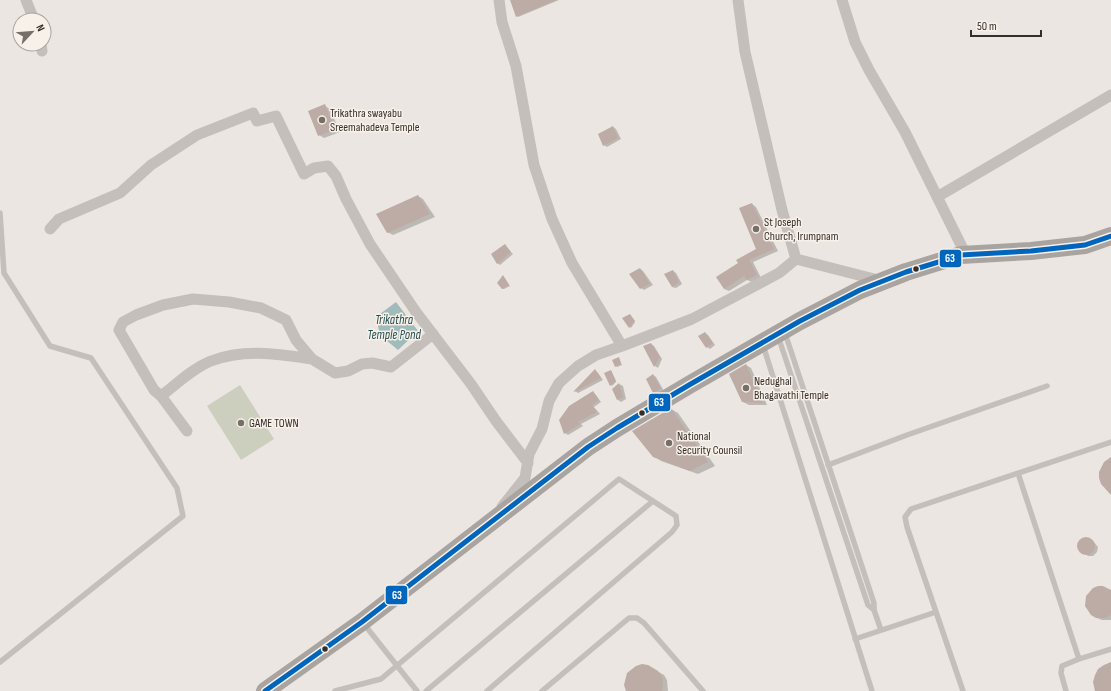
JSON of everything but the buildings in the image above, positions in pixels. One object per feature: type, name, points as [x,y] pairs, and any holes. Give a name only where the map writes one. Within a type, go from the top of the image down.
[{"type":"main road","points":[[265,691],[362,622],[588,447],[617,428],[775,336],[860,290],[913,270],[965,255],[1031,251],[1085,245],[1111,236]]},
{"type":"street","points":[[26,0],[31,12]]},
{"type":"street","points":[[499,0],[502,22],[516,66],[529,130],[534,165],[552,219],[572,263],[622,346]]},
{"type":"street","points":[[738,0],[745,52],[782,210],[796,259]]},
{"type":"street","points":[[842,0],[855,42],[869,70],[905,132],[965,255]]},
{"type":"street","points":[[937,197],[1111,95]]},
{"type":"street","points":[[50,229],[59,219],[120,193],[152,165],[197,135],[253,113],[257,121],[276,116],[304,174],[314,168],[328,166],[336,176],[346,199],[370,244],[416,312],[471,384],[496,422],[528,463]]},
{"type":"street","points":[[486,526],[525,478],[529,454],[542,429],[549,401],[559,383],[578,366],[596,356],[692,319],[779,273],[796,259]]},
{"type":"street","points":[[796,259],[882,281]]},
{"type":"street","points":[[187,431],[161,396],[154,390],[119,330],[124,322],[136,315],[163,305],[193,299],[229,302],[261,308],[286,320],[296,340],[312,359],[335,373],[348,370],[362,364],[372,363],[391,367],[433,334]]},
{"type":"street","points":[[284,355],[296,340]]},
{"type":"street","points":[[161,396],[190,373],[211,361],[242,354],[274,353],[312,359]]},
{"type":"lane","points":[[0,213],[4,274],[50,346],[91,358],[177,488],[183,516],[0,662]]},
{"type":"lane","points":[[775,336],[824,452],[874,603],[874,610],[881,630]]},
{"type":"lane","points":[[775,336],[818,454],[868,605],[874,610]]},
{"type":"lane","points":[[775,336],[855,639],[872,691]]},
{"type":"lane","points":[[828,465],[1047,386]]},
{"type":"lane","points":[[963,691],[905,517],[911,509],[1111,442]]},
{"type":"lane","points":[[818,454],[824,452]]},
{"type":"lane","points":[[1018,473],[1079,659]]},
{"type":"lane","points":[[335,691],[381,679],[619,479],[676,516],[677,525],[672,532],[487,691]]},
{"type":"lane","points":[[426,691],[653,501]]},
{"type":"lane","points":[[855,639],[936,612]]},
{"type":"lane","points":[[542,691],[629,618],[637,618],[644,623],[703,691]]},
{"type":"lane","points":[[362,622],[398,665],[417,691]]},
{"type":"lane","points":[[1066,691],[1061,673],[1062,666],[1111,649]]},
{"type":"green space","name":"GAME TOWN","points":[[240,385],[274,439],[241,460],[207,406]]},
{"type":"water","name":"Trikathra Temple Pond","points":[[396,302],[418,331],[398,350],[380,335],[376,317]]},
{"type":"transit line","name":"63","points":[[265,691],[362,622],[588,447],[689,385],[800,321],[860,290],[906,272],[961,255],[1031,251],[1085,245],[1111,236]]},
{"type":"place","name":"Trikathra swayabu Sreemahadeva Temple","points":[[322,120]]},
{"type":"place","name":"St Joseph Church, Irumpnam","points":[[756,229]]},
{"type":"place","name":"Nedughal Bhagavathi Temple","points":[[746,388]]},
{"type":"place","name":"GAME TOWN","points":[[241,423]]},
{"type":"place","name":"National Security Counsil","points":[[669,443]]}]
